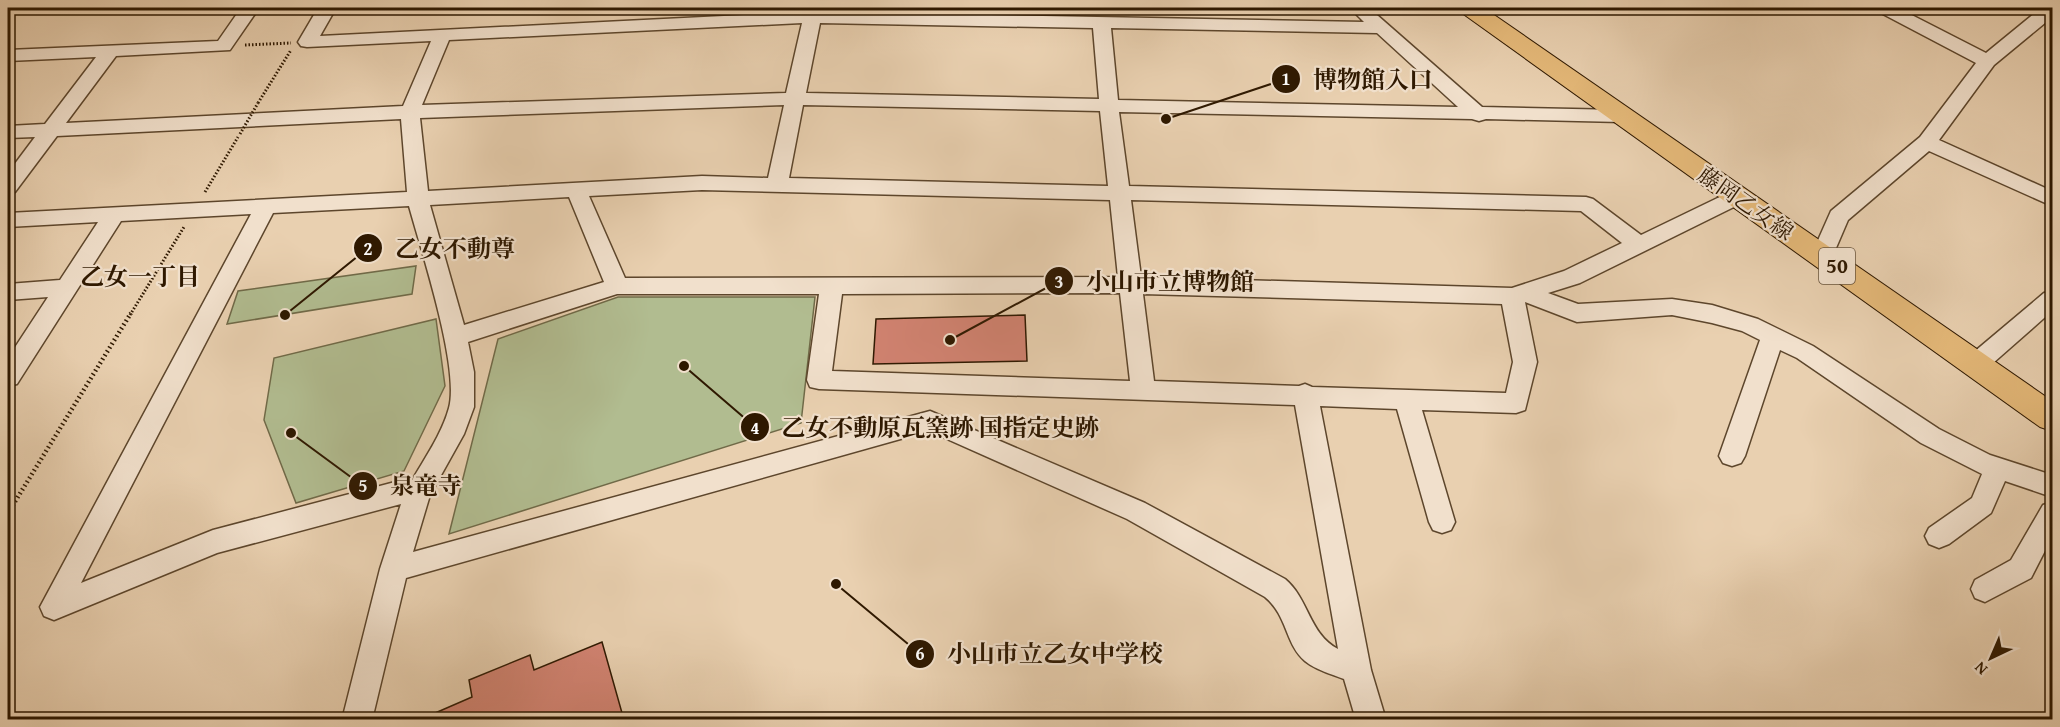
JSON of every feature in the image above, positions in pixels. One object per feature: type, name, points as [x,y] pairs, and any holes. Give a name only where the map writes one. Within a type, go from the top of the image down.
[{"type":"main road","name":"藤岡乙女線","points":[[1470,8],[2052,418]]},
{"type":"street","points":[[8,54],[224,46],[250,8]]},
{"type":"street","points":[[307,42],[327,8]]},
{"type":"street","points":[[582,29],[591,8]]},
{"type":"street","points":[[1359,8],[1479,115]]},
{"type":"street","points":[[1885,8],[1987,60]]},
{"type":"street","points":[[307,42],[582,29],[813,12],[966,13],[1101,22],[1382,28]]},
{"type":"street","points":[[777,184],[813,12]]},
{"type":"street","points":[[1822,256],[1839,216],[1927,142],[1987,60],[2047,13]]},
{"type":"street","points":[[1101,22],[1109,108],[1143,390]]},
{"type":"street","points":[[357,720],[404,532],[418,493],[462,407],[462,372],[455,337],[418,199],[410,112],[442,36]]},
{"type":"street","points":[[8,187],[110,51]]},
{"type":"street","points":[[8,132],[410,112],[795,99],[1109,108],[1621,116]]},
{"type":"street","points":[[1927,142],[2046,197]]},
{"type":"street","points":[[8,220],[702,183],[777,184],[1586,204],[1638,244]]},
{"type":"street","points":[[576,190],[617,286]]},
{"type":"street","points":[[1518,295],[1572,277],[1737,197]]},
{"type":"street","points":[[267,205],[54,607],[213,542],[395,493],[418,493]]},
{"type":"street","points":[[8,377],[114,214]]},
{"type":"street","points":[[832,285],[819,380],[1305,394],[1516,403],[1525,362],[1518,295]]},
{"type":"street","points":[[455,337],[617,286],[1131,285],[1518,295],[1576,313],[1672,307],[1712,314],[1773,336],[1805,352],[1929,436],[1982,463],[2052,486]]},
{"type":"street","points":[[8,292],[66,288]]},
{"type":"street","points":[[1976,364],[2052,300]]},
{"type":"street","points":[[1732,456],[1773,336]]},
{"type":"street","points":[[1305,394],[1356,670],[1371,720]]},
{"type":"street","points":[[1406,398],[1442,522]]},
{"type":"street","points":[[394,569],[930,422],[1137,511],[1275,588],[1288,597],[1304,637],[1312,649],[1356,670]]},
{"type":"street","points":[[1939,536],[1982,505],[1997,468]]},
{"type":"street","points":[[1986,589],[2021,568],[2052,513]]},
{"type":"path","points":[[224,46],[307,42]]},
{"type":"path","points":[[8,513],[280,70]]},
{"type":"green space","points":[[416,266],[412,294],[227,324],[238,291]]},
{"type":"green space","points":[[618,297],[815,297],[801,423],[449,534],[498,339]]},
{"type":"green space","points":[[436,319],[445,386],[404,471],[296,503],[264,420],[274,358]]},
{"type":"building","points":[[1025,315],[1027,361],[873,364],[876,319]]},
{"type":"building","points":[[602,642],[624,720],[419,720],[472,697],[469,680],[530,655],[534,670]]},
{"type":"place","name":"博物館入口","points":[[1166,119]]},
{"type":"place","name":"乙女不動尊","points":[[285,315]]},
{"type":"place","name":"小山市立博物館","points":[[950,340]]},
{"type":"place","name":"乙女不動原瓦窯跡 国指定史跡","points":[[684,366]]},
{"type":"place","name":"泉竜寺","points":[[291,433]]},
{"type":"place","name":"小山市立乙女中学校","points":[[836,584]]},
{"type":"district","name":"乙女一丁目","points":[[140,277]]}]
